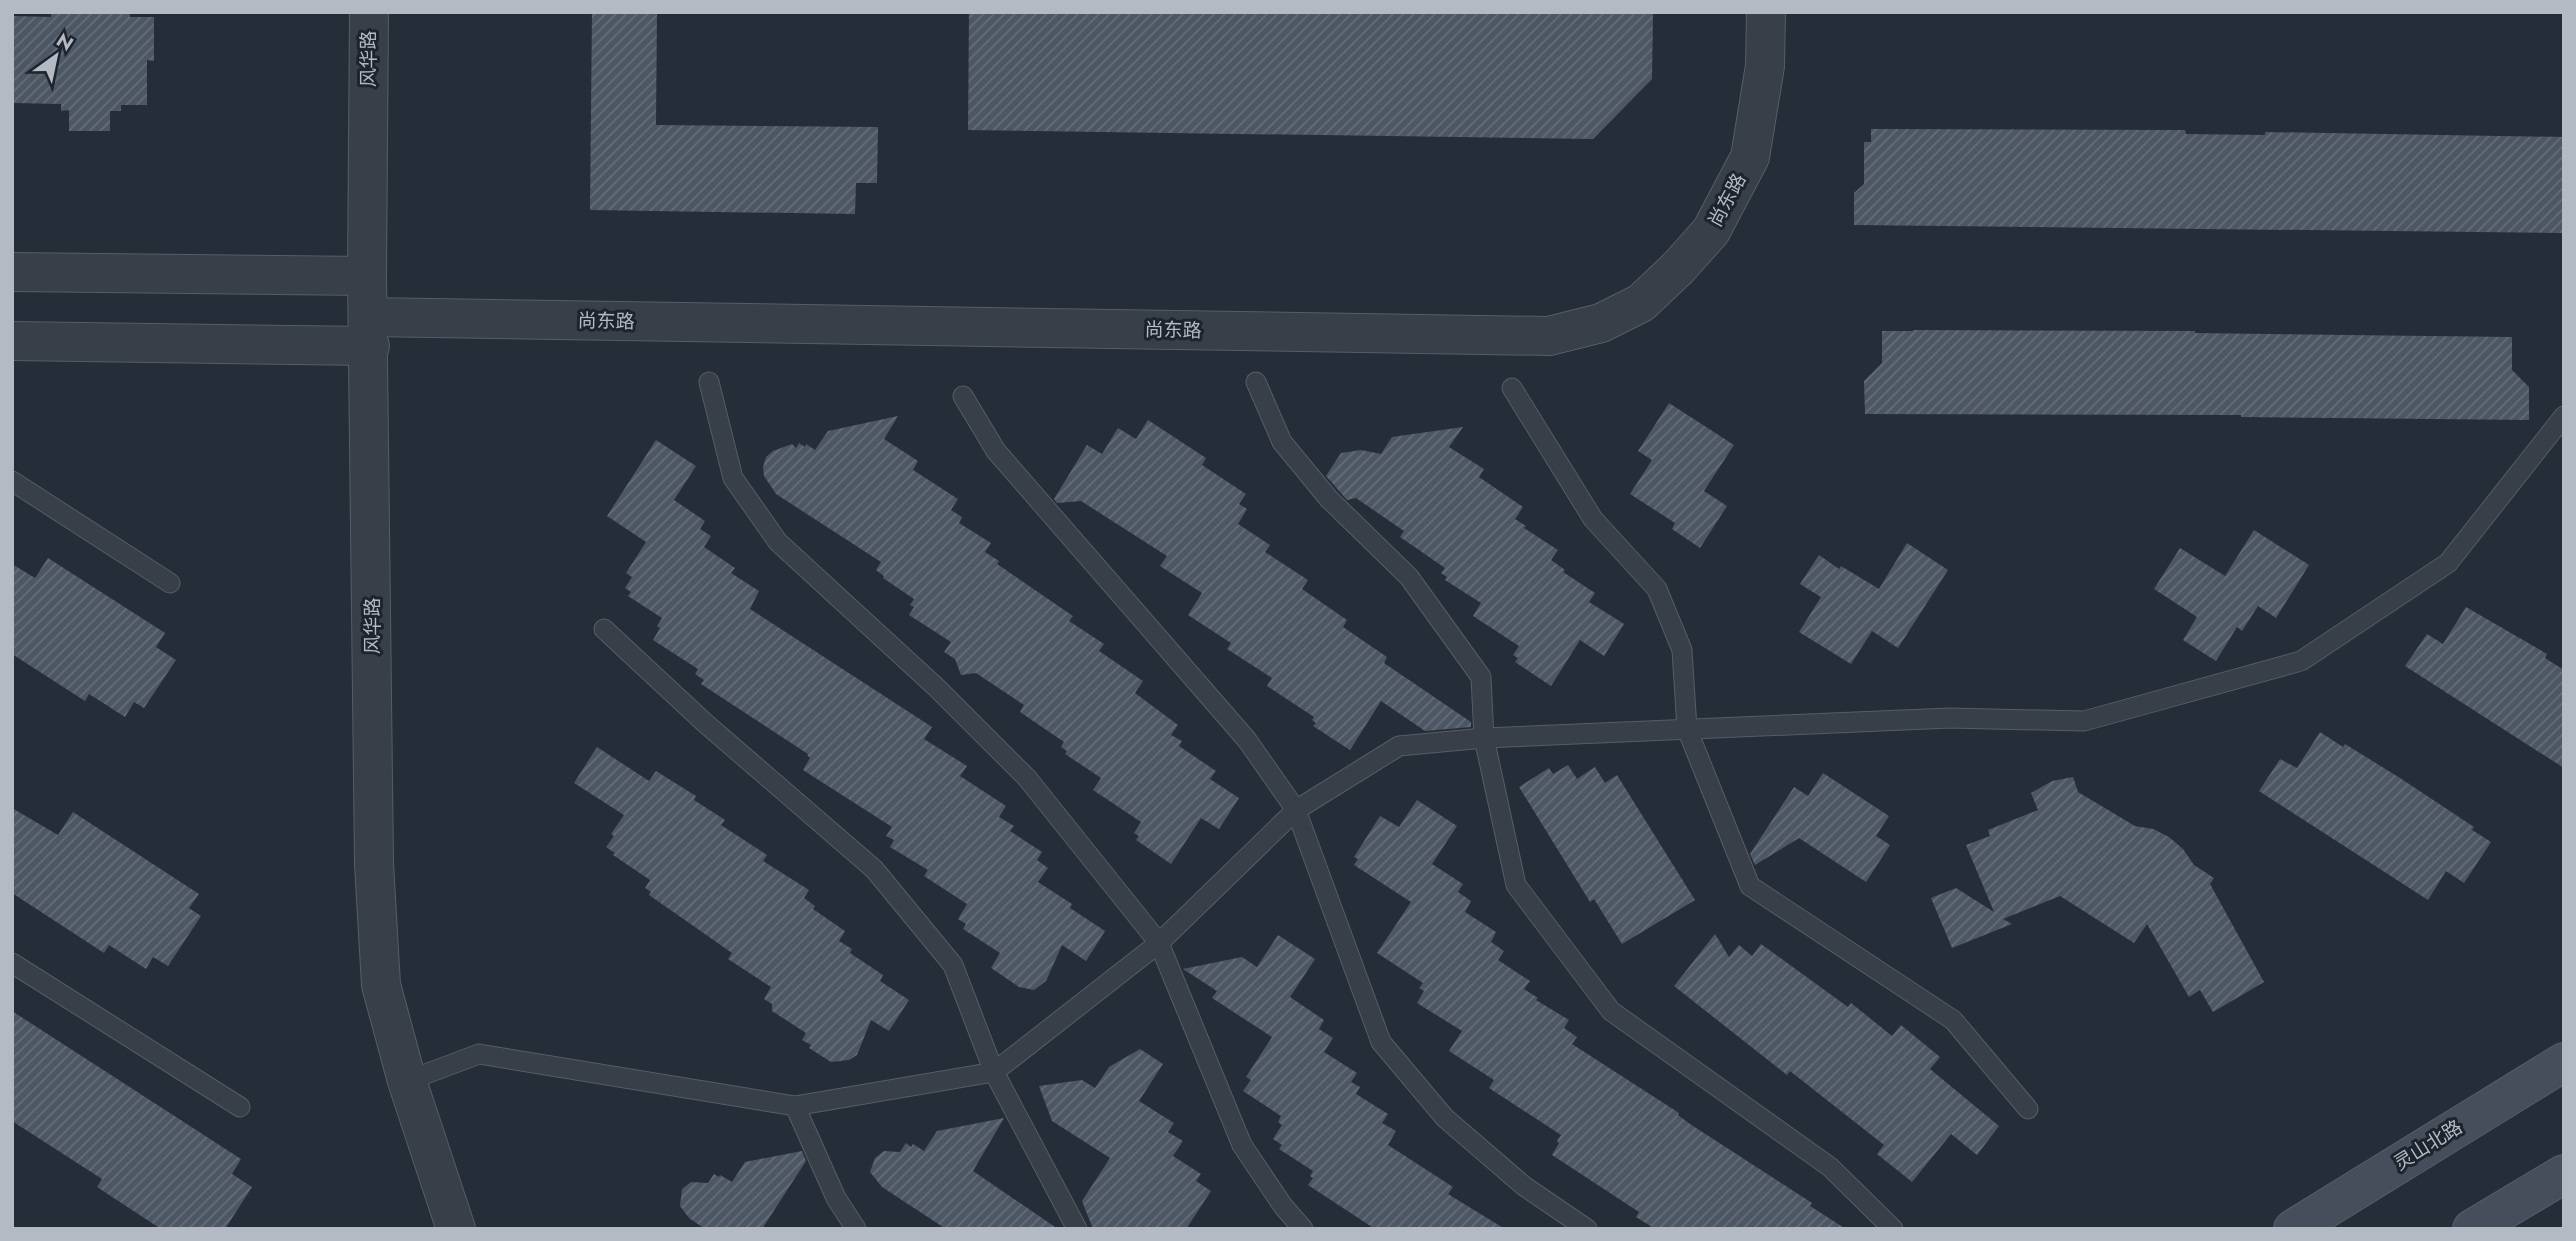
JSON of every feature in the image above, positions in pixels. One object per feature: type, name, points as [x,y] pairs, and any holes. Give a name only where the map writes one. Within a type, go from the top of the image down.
[{"type":"main road","name":"灵山北路","points":[[2293,1229],[2564,1062]]},
{"type":"main road","points":[[2472,1229],[2564,1174]]},
{"type":"street","name":"风华路","points":[[369,12],[367,276],[370,332],[374,864],[381,985],[407,1081],[456,1229]]},
{"type":"street","name":"尚东路","points":[[12,341],[370,332],[1549,336],[1601,323],[1641,303],[1678,268],[1711,231],[1750,157],[1765,66],[1766,12]]},
{"type":"street","points":[[12,272],[367,276]]},
{"type":"lane","points":[[709,382],[733,478],[778,542],[937,688],[1027,778],[1159,943],[1242,1145],[1283,1206],[1303,1229]]},
{"type":"lane","points":[[1256,382],[1282,442],[1329,499],[1409,577],[1481,677],[1484,738],[1516,885],[1611,1011],[1830,1167],[1893,1229]]},
{"type":"lane","points":[[1512,388],[1593,519],[1657,589],[1682,650],[1687,729],[1750,886],[1954,1020],[2028,1109]]},
{"type":"lane","points":[[962,396],[996,451],[1247,740],[1296,810],[1381,1042],[1445,1118],[1524,1186],[1587,1229]]},
{"type":"lane","points":[[407,1081],[479,1054],[795,1106],[994,1072],[1159,943],[1296,810],[1399,746],[1484,738],[1950,718],[2084,720],[2301,662],[2448,563],[2564,416]]},
{"type":"lane","points":[[12,481],[170,583]]},
{"type":"lane","points":[[604,629],[705,723],[874,869],[953,965],[994,1072],[1077,1229]]},
{"type":"lane","points":[[12,963],[240,1107]]},
{"type":"lane","points":[[795,1106],[836,1198],[856,1229]]},
{"type":"building","points":[[51,12],[130,13],[130,17],[154,17],[154,61],[147,60],[147,105],[121,105],[121,111],[110,111],[110,131],[69,131],[69,110],[61,111],[61,104],[12,103],[12,16],[51,17]]},
{"type":"building","points":[[592,12],[657,12],[656,125],[878,127],[877,183],[856,183],[855,214],[590,210]]},
{"type":"building","points":[[969,12],[1653,12],[1652,79],[1593,139],[968,130]]},
{"type":"building","points":[[1871,129],[2185,130],[2186,134],[2265,135],[2265,132],[2564,137],[2564,233],[1854,225],[1854,193],[1864,184],[1864,142],[1871,142]]},
{"type":"building","points":[[1882,331],[2195,331],[2512,337],[2512,370],[2529,387],[2529,420],[2241,415],[1865,414],[1864,381],[1882,363]]},
{"type":"building","points":[[1669,403],[1734,445],[1704,491],[1727,506],[1700,548],[1672,529],[1675,523],[1630,494],[1652,460],[1638,451]]},
{"type":"building","points":[[898,416],[884,439],[918,461],[913,470],[958,499],[951,510],[962,517],[959,523],[991,543],[985,552],[999,561],[997,564],[1073,616],[1069,621],[1104,644],[1099,651],[1143,681],[1135,693],[1178,725],[1171,735],[1182,741],[1179,746],[1216,771],[1210,779],[1239,798],[1219,829],[1201,818],[1171,864],[1136,840],[1139,836],[1134,833],[1141,822],[1093,790],[1101,778],[1065,754],[1067,751],[1061,747],[1064,742],[1020,712],[1024,705],[976,673],[961,675],[955,659],[944,652],[951,642],[909,615],[914,607],[910,605],[914,599],[883,578],[876,570],[881,562],[776,494],[764,476],[766,457],[773,451],[792,444],[796,448],[799,443],[815,450],[828,431]]},
{"type":"building","points":[[1148,420],[1206,458],[1202,465],[1246,494],[1239,504],[1247,509],[1238,524],[1270,545],[1265,552],[1308,580],[1302,589],[1347,620],[1343,627],[1387,657],[1384,663],[1471,722],[1471,727],[1425,731],[1381,701],[1350,750],[1313,726],[1316,723],[1312,720],[1314,717],[1267,686],[1272,678],[1227,649],[1231,643],[1188,615],[1202,593],[1160,566],[1167,556],[1081,501],[1057,503],[1054,499],[1087,445],[1102,454],[1118,428],[1136,439]]},
{"type":"building","points":[[1463,427],[1449,447],[1484,469],[1479,477],[1523,507],[1515,519],[1558,550],[1551,560],[1565,570],[1563,572],[1595,593],[1589,602],[1624,624],[1604,656],[1580,640],[1551,686],[1515,662],[1518,658],[1513,655],[1519,646],[1473,616],[1481,603],[1445,580],[1447,577],[1441,573],[1445,568],[1400,537],[1404,531],[1356,498],[1347,500],[1326,476],[1341,453],[1361,450],[1381,454],[1392,437]]},
{"type":"building","points":[[656,440],[696,466],[674,500],[705,521],[700,529],[711,536],[704,547],[735,568],[731,573],[759,591],[750,609],[932,727],[924,739],[967,766],[960,776],[1006,806],[999,817],[1014,826],[1010,831],[1042,852],[1037,860],[1048,868],[1038,882],[1072,904],[1070,908],[1105,931],[1086,961],[1062,945],[1046,981],[1034,990],[1019,987],[991,968],[1000,953],[963,929],[966,924],[958,919],[967,904],[924,876],[928,870],[890,847],[894,840],[886,836],[892,827],[803,770],[810,758],[808,754],[701,684],[704,680],[695,674],[698,669],[653,640],[662,618],[628,596],[631,592],[625,588],[632,577],[626,573],[646,542],[607,516]]},
{"type":"building","points":[[2254,530],[2309,565],[2276,618],[2258,606],[2242,631],[2237,627],[2216,661],[2183,640],[2197,617],[2154,589],[2180,548],[2225,576]]},
{"type":"building","points":[[1907,543],[1948,570],[1898,648],[1872,631],[1851,664],[1799,632],[1821,597],[1800,584],[1819,555],[1839,569],[1841,566],[1879,589]]},
{"type":"building","points":[[48,558],[165,633],[156,647],[176,660],[144,708],[134,702],[125,717],[89,694],[85,701],[12,654],[12,564],[35,578]]},
{"type":"building","points":[[2466,607],[2547,654],[2545,658],[2564,670],[2564,768],[2405,666],[2427,634],[2443,644]]},
{"type":"building","points":[[2320,732],[2400,778],[2474,827],[2472,830],[2491,842],[2464,883],[2446,871],[2428,900],[2259,791],[2280,759],[2297,768]]},
{"type":"building","points":[[597,747],[649,781],[656,771],[696,796],[694,800],[725,820],[721,825],[767,855],[763,861],[809,890],[804,898],[815,906],[813,909],[845,931],[839,941],[852,949],[850,953],[883,975],[880,981],[909,1000],[889,1031],[871,1020],[857,1055],[849,1060],[831,1062],[809,1048],[811,1045],[802,1040],[806,1033],[772,1011],[772,1004],[764,999],[771,987],[728,959],[732,953],[649,895],[651,892],[645,888],[650,880],[613,855],[615,853],[606,847],[624,815],[574,783]]},
{"type":"building","points":[[1568,765],[1577,779],[1595,767],[1605,783],[1617,775],[1695,900],[1622,944],[1594,899],[1590,902],[1519,787],[1549,768],[1553,774]]},
{"type":"building","points":[[1823,773],[1889,816],[1876,836],[1890,845],[1866,882],[1799,838],[1755,865],[1750,854],[1794,787],[1808,796]]},
{"type":"building","points":[[2073,777],[2078,792],[2135,826],[2153,829],[2169,837],[2183,849],[2194,865],[2214,878],[2210,884],[2264,982],[2213,1012],[2200,990],[2189,997],[2147,924],[2134,943],[2060,896],[2003,919],[2012,924],[1952,948],[1931,898],[1956,888],[1994,912],[1966,845],[1990,836],[1988,830],[2038,810],[2031,793],[2052,781]]},
{"type":"building","points":[[1417,800],[1457,826],[1432,864],[1463,884],[1458,892],[1471,901],[1465,912],[1496,932],[1491,942],[1504,951],[1498,960],[1530,981],[1524,989],[1538,998],[1536,1000],[1569,1020],[1564,1028],[1577,1037],[1572,1044],[1679,1113],[1678,1115],[1690,1124],[1812,1203],[1810,1206],[1846,1229],[1655,1229],[1636,1217],[1639,1212],[1552,1155],[1561,1135],[1489,1088],[1494,1080],[1449,1051],[1462,1031],[1417,1003],[1424,991],[1419,988],[1423,983],[1377,953],[1411,902],[1354,865],[1358,859],[1354,857],[1380,816],[1399,827]]},
{"type":"building","points":[[12,808],[58,835],[73,812],[199,894],[189,908],[201,916],[168,966],[153,957],[146,969],[109,945],[104,953],[12,893]]},
{"type":"building","points":[[1715,934],[1729,957],[1739,945],[1752,956],[1761,944],[1848,1007],[1851,1003],[1892,1036],[1901,1025],[1940,1057],[1930,1069],[1999,1126],[1977,1155],[1951,1134],[1912,1182],[1877,1154],[1884,1145],[1790,1071],[1787,1075],[1674,986]]},
{"type":"building","points":[[1278,935],[1315,959],[1290,997],[1324,1020],[1319,1029],[1333,1038],[1324,1052],[1357,1073],[1351,1082],[1360,1087],[1356,1094],[1388,1114],[1382,1123],[1396,1131],[1388,1145],[1453,1187],[1448,1194],[1505,1229],[1375,1229],[1308,1185],[1313,1178],[1310,1176],[1313,1171],[1279,1149],[1282,1145],[1273,1139],[1282,1125],[1278,1122],[1281,1116],[1243,1091],[1251,1080],[1246,1077],[1272,1037],[1212,998],[1217,991],[1183,969],[1242,957],[1257,967]]},
{"type":"building","points":[[12,1011],[241,1159],[232,1174],[252,1187],[225,1229],[161,1229],[97,1187],[102,1179],[12,1121]]},
{"type":"building","points":[[1140,1049],[1163,1064],[1139,1101],[1174,1123],[1168,1132],[1183,1141],[1173,1156],[1201,1174],[1196,1181],[1211,1191],[1186,1229],[1093,1229],[1082,1201],[1110,1158],[1052,1121],[1039,1086],[1082,1080],[1095,1088],[1109,1067]]},
{"type":"building","points":[[1004,1118],[973,1171],[1058,1229],[946,1229],[882,1187],[870,1172],[875,1158],[884,1151],[900,1152],[906,1143],[924,1151],[937,1131]]},
{"type":"building","points":[[802,1151],[806,1161],[762,1229],[705,1229],[689,1218],[680,1206],[682,1189],[691,1182],[708,1183],[714,1174],[732,1182],[745,1162]]}]
